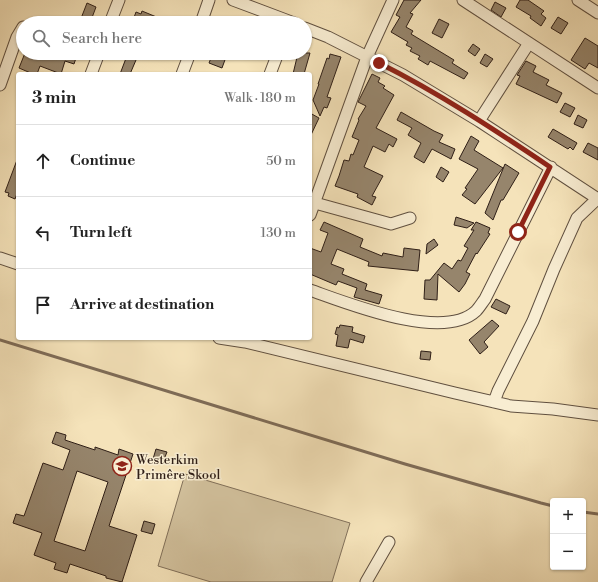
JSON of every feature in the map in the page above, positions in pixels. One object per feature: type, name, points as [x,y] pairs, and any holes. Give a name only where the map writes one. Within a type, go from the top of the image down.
[{"type":"street","points":[[113,16],[119,0]]},
{"type":"street","points":[[203,16],[209,0]]},
{"type":"street","points":[[233,0],[274,16]]},
{"type":"street","points":[[312,211],[367,57],[393,0]]},
{"type":"street","points":[[463,0],[598,88]]},
{"type":"street","points":[[578,0],[598,13]]},
{"type":"street","points":[[312,31],[328,37],[403,75],[479,121],[597,199],[577,218],[533,321],[494,402]]},
{"type":"street","points":[[0,85],[16,40]]},
{"type":"street","points":[[479,121],[529,43]]},
{"type":"street","points":[[92,72],[96,60]]},
{"type":"street","points":[[183,72],[187,60]]},
{"type":"street","points":[[271,72],[275,60]]},
{"type":"street","points":[[312,291],[361,308],[417,322],[443,323],[464,318],[476,311],[485,299],[550,167]]},
{"type":"street","points":[[315,203],[391,224],[410,218]]},
{"type":"street","points":[[0,258],[16,263]]},
{"type":"street","points":[[232,340],[264,342],[511,406],[553,409],[598,415]]},
{"type":"street","points":[[366,582],[389,542]]},
{"type":"shaded area","points":[[185,474],[350,523],[332,582],[211,582],[158,566]]},
{"type":"building","points":[[404,0],[421,0],[410,13],[413,14],[406,27],[413,31],[411,34],[454,60],[452,63],[468,73],[464,79],[430,61],[428,65],[418,59],[420,56],[410,51],[412,48],[406,45],[408,42],[391,32],[400,17],[396,15]]},
{"type":"building","points":[[520,0],[528,0],[544,11],[541,14],[546,18],[541,26],[530,18],[531,16],[516,7]]},
{"type":"building","points":[[495,2],[506,8],[501,17],[491,10]]},
{"type":"building","points":[[87,3],[96,7],[93,16],[82,16]]},
{"type":"building","points":[[142,11],[154,16],[135,16],[136,12],[141,14]]},
{"type":"building","points":[[558,17],[568,23],[561,34],[551,28]]},
{"type":"building","points":[[439,19],[449,24],[442,38],[432,33]]},
{"type":"building","points":[[585,38],[598,46],[598,68],[589,63],[585,69],[571,60]]},
{"type":"building","points":[[473,44],[480,49],[475,56],[468,51]]},
{"type":"building","points":[[330,54],[341,57],[327,97],[331,98],[327,108],[324,107],[320,116],[313,100],[327,58],[329,59]]},
{"type":"building","points":[[485,54],[493,59],[487,67],[480,63]]},
{"type":"building","points":[[22,60],[75,60],[74,64],[65,61],[62,72],[56,72],[40,66],[38,72],[28,72],[19,68]]},
{"type":"building","points":[[125,60],[136,60],[131,72],[121,72]]},
{"type":"building","points":[[210,60],[225,60],[222,68],[209,63]]},
{"type":"building","points":[[296,60],[308,60],[305,72],[293,72]]},
{"type":"building","points":[[526,61],[536,66],[533,72],[549,80],[546,85],[562,93],[557,103],[516,84],[520,76],[517,75]]},
{"type":"building","points":[[372,74],[380,78],[378,82],[385,86],[383,88],[394,95],[376,128],[397,139],[393,147],[389,144],[385,152],[373,146],[364,167],[383,176],[372,196],[376,197],[372,205],[357,197],[358,194],[335,186],[344,160],[349,161],[351,154],[353,155],[359,140],[352,137],[359,120],[358,119],[366,106],[358,102]]},
{"type":"building","points":[[565,103],[575,108],[570,117],[560,112]]},
{"type":"building","points":[[401,112],[443,135],[439,142],[455,149],[451,159],[432,149],[424,163],[414,157],[421,143],[408,135],[412,128],[397,120]]},
{"type":"building","points":[[312,114],[319,118],[312,133]]},
{"type":"building","points":[[578,115],[587,120],[583,128],[574,124]]},
{"type":"building","points":[[553,129],[577,143],[573,150],[570,147],[568,149],[548,137]]},
{"type":"building","points":[[471,136],[479,141],[474,150],[503,168],[475,204],[462,195],[478,169],[459,159]]},
{"type":"building","points":[[588,143],[598,148],[598,160],[583,152]]},
{"type":"building","points":[[16,163],[15,199],[8,196],[9,193],[5,192]]},
{"type":"building","points":[[505,164],[519,173],[503,200],[501,200],[493,220],[485,213]]},
{"type":"building","points":[[441,167],[449,172],[443,182],[436,177]]},
{"type":"building","points":[[456,217],[474,223],[467,228],[454,225]]},
{"type":"building","points":[[324,222],[363,239],[360,247],[382,256],[383,253],[403,257],[404,248],[420,250],[418,271],[368,266],[369,262],[337,249],[331,264],[344,269],[342,274],[367,284],[365,290],[382,295],[379,304],[354,297],[357,288],[338,281],[336,285],[312,275],[312,249],[321,252],[328,233],[320,230]]},
{"type":"building","points":[[476,222],[490,228],[488,233],[490,234],[477,254],[476,253],[466,272],[470,274],[465,284],[459,292],[438,274],[437,300],[424,299],[425,280],[430,280],[444,263],[452,269],[458,260],[461,261],[468,248],[464,246],[474,230],[471,230]]},
{"type":"building","points":[[434,239],[438,245],[426,254],[427,244]]},
{"type":"building","points":[[496,299],[510,306],[506,314],[491,307]]},
{"type":"building","points":[[492,320],[499,326],[484,342],[488,347],[480,354],[469,340]]},
{"type":"building","points":[[340,325],[353,327],[352,332],[365,336],[363,343],[350,339],[348,348],[336,346],[338,335],[335,334],[337,327],[339,328]]},
{"type":"building","points":[[421,351],[431,352],[430,360],[420,359]]},
{"type":"building","points":[[56,432],[66,435],[65,440],[95,450],[95,447],[118,455],[119,449],[133,454],[109,526],[137,535],[122,582],[106,578],[106,576],[70,564],[67,573],[54,569],[56,563],[34,555],[42,533],[13,523],[16,514],[24,516],[43,463],[63,470],[70,450],[52,443]],"holes":[[[77,471],[108,482],[85,551],[54,541]]]},
{"type":"building","points":[[156,449],[167,452],[163,462],[153,459]]},
{"type":"building","points":[[144,521],[155,524],[152,534],[141,531]]},
{"type":"waterway","points":[[0,340],[405,464],[550,505]]},
{"type":"waterway","points":[[586,512],[598,514]]},
{"type":"place","name":"Westerkim Primêre Skool","points":[[122,466]]},
{"type":"route","points":[[379,63],[403,75],[471,115],[550,167],[518,232]]}]
